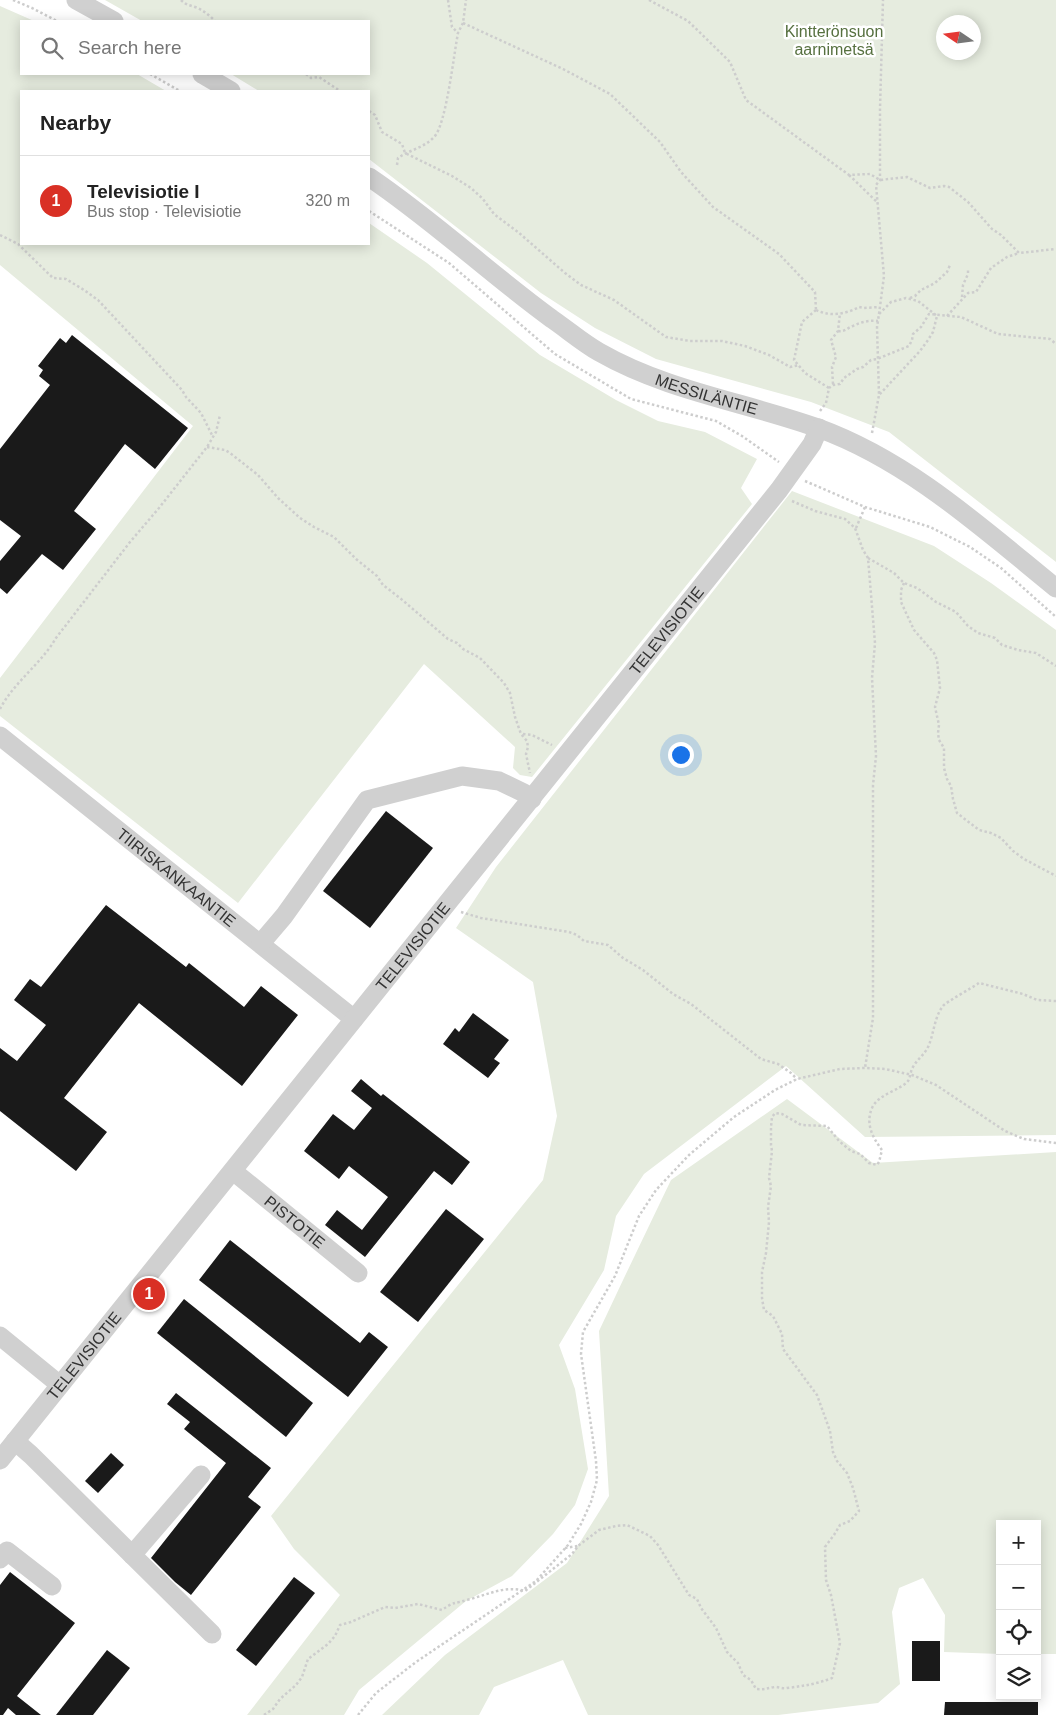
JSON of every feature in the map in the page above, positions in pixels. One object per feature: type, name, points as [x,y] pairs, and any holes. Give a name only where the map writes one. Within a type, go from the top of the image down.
[{"type":"street","points":[[76,0],[112,20]]},
{"type":"street","points":[[204,75],[229,90]]},
{"type":"street","name":"MESSILÄNTIE","points":[[370,178],[448,236],[511,289],[597,351],[630,368],[668,383],[816,427],[869,450],[925,484],[1056,588]]},
{"type":"street","name":"TELEVISIOTIE","points":[[0,1460],[537,794],[779,490],[812,444],[816,427]]},
{"type":"street","name":"TIIRISKANKAANTIE","points":[[0,736],[354,1019]]},
{"type":"street","points":[[261,943],[284,916],[367,800],[462,776],[499,781],[524,793],[537,794]]},
{"type":"street","name":"PISTOTIE","points":[[233,1171],[358,1272]]},
{"type":"street","points":[[0,1336],[60,1385]]},
{"type":"street","points":[[15,1441],[212,1634]]},
{"type":"street","points":[[132,1555],[201,1475]]},
{"type":"street","points":[[0,1559],[7,1551],[52,1586]]},
{"type":"path","points":[[13,0],[55,20]]},
{"type":"path","points":[[181,0],[186,5],[208,13],[214,20]]},
{"type":"path","points":[[448,0],[452,27],[458,33]]},
{"type":"path","points":[[397,165],[398,158],[405,153],[424,146],[436,136],[447,101],[458,33],[463,24],[466,0]]},
{"type":"path","points":[[649,0],[688,21],[730,62],[746,100],[849,176],[877,202]]},
{"type":"path","points":[[869,450],[879,395],[877,359],[878,320],[884,276],[876,186],[880,180],[883,0]]},
{"type":"path","points":[[463,24],[563,69],[610,94],[660,142],[681,172],[713,207],[779,254],[815,292],[816,310]]},
{"type":"path","points":[[152,75],[178,90]]},
{"type":"path","points":[[307,75],[311,78],[319,77],[338,90]]},
{"type":"path","points":[[370,112],[375,115],[382,132],[402,144],[405,153],[452,176],[471,188],[483,199],[494,214],[565,273],[581,284],[614,300],[666,337],[690,341],[722,341],[745,346],[769,355],[790,366],[799,365]]},
{"type":"path","points":[[849,176],[870,174],[880,180],[907,177],[930,188],[948,187],[968,202],[992,229],[1001,234],[1019,253]]},
{"type":"path","points":[[370,212],[449,264],[555,354],[631,399],[716,421],[742,436],[807,482],[865,506],[930,527],[970,547],[1001,568],[1056,617]]},
{"type":"path","points":[[0,235],[18,244],[52,278],[66,279],[98,300],[201,412],[213,437]]},
{"type":"path","points":[[947,316],[968,294],[976,292],[991,268],[1007,257],[1019,253],[1056,249]]},
{"type":"path","points":[[909,299],[935,283],[947,272],[950,265]]},
{"type":"path","points":[[962,299],[963,285],[968,270]]},
{"type":"path","points":[[879,314],[891,302],[909,299],[918,301],[937,316]]},
{"type":"path","points":[[816,310],[824,314],[846,314],[859,307],[880,306]]},
{"type":"path","points":[[816,310],[802,322],[794,360],[805,373],[829,388]]},
{"type":"path","points":[[833,385],[832,367],[836,357],[830,340],[838,331],[840,313]]},
{"type":"path","points":[[816,427],[817,415],[826,402],[829,388],[840,384],[844,378],[871,360],[908,346],[913,334],[921,327],[929,314],[961,317],[998,334],[1050,339],[1056,344]]},
{"type":"path","points":[[879,395],[914,358],[928,340],[933,332],[937,316]]},
{"type":"path","points":[[838,331],[843,331],[868,320],[878,320]]},
{"type":"path","points":[[0,709],[20,680],[50,647],[130,542],[207,447],[213,437],[220,415]]},
{"type":"path","points":[[207,447],[225,450],[230,453],[258,475],[278,498],[300,518],[334,537],[356,559],[378,576],[383,585],[448,639],[480,658],[490,667],[510,693],[521,734],[527,741],[528,768],[535,782],[537,794]]},
{"type":"path","points":[[779,490],[790,500],[815,511],[842,518],[855,528],[868,558],[875,643],[872,678],[876,756],[873,786],[873,1018],[865,1068]]},
{"type":"path","points":[[855,528],[865,506]]},
{"type":"path","points":[[868,558],[894,573],[904,583],[917,588],[936,602],[956,612],[968,626],[978,633],[995,638],[1002,645],[1036,653],[1056,666]]},
{"type":"path","points":[[904,583],[901,590],[901,602],[914,630],[934,653],[937,660],[940,688],[936,707],[939,725],[938,733],[939,740],[944,748],[944,768],[947,780],[951,786],[957,813],[979,830],[1001,838],[1013,851],[1024,859],[1056,876]]},
{"type":"path","points":[[521,734],[532,735],[553,746],[571,751]]},
{"type":"path","points":[[448,903],[456,911],[482,918],[569,932],[578,936],[584,942],[608,946],[673,994],[692,1004],[761,1059],[778,1064],[791,1072],[797,1079]]},
{"type":"path","points":[[264,1715],[272,1710],[280,1699],[296,1685],[302,1677],[308,1659],[328,1644],[335,1636],[340,1625],[385,1607],[395,1608],[418,1604],[442,1610],[454,1602],[505,1589],[526,1591],[599,1530],[616,1526],[627,1526],[650,1536],[663,1552],[690,1594],[697,1599],[701,1608],[714,1624],[726,1652],[738,1663],[743,1675],[750,1680],[756,1689],[804,1687],[832,1678],[840,1643],[832,1595],[826,1580],[825,1547],[840,1525],[850,1520],[859,1511],[847,1473],[837,1461],[833,1452],[830,1431],[816,1396],[783,1349],[782,1334],[773,1316],[764,1310],[762,1272],[769,1222],[772,1118],[776,1113],[782,1114],[801,1125],[827,1126],[839,1141],[851,1151],[860,1154],[869,1163],[877,1165],[882,1150],[868,1122],[872,1106],[885,1095],[905,1084],[912,1075],[912,1068],[924,1055],[930,1042],[943,1006],[978,983],[1024,994],[1038,1000],[1056,1001]]},
{"type":"path","points":[[358,1715],[376,1693],[416,1662],[536,1581],[565,1548],[581,1524],[591,1502],[597,1480],[581,1354],[583,1332],[615,1276],[639,1216],[656,1190],[689,1155],[734,1117],[774,1090],[797,1079],[840,1069],[885,1069],[912,1075],[936,1085],[1005,1131],[1024,1139],[1056,1143]]},
{"type":"path","points":[[565,1548],[578,1546]]},
{"type":"green space","name":"Kintterönsuon aarnimetsä","points":[[105,0],[1056,0],[1056,562],[889,432],[811,402],[656,359],[595,328],[541,293],[370,160],[370,90],[257,90],[233,75],[370,75],[370,20],[140,20]]},
{"type":"green space","points":[[0,6],[32,20],[20,20],[20,75],[139,75],[164,90],[20,90],[20,245],[370,245],[370,224],[427,263],[540,355],[616,400],[658,421],[705,432],[757,459],[741,488],[752,504],[532,777],[520,775],[513,768],[515,747],[424,664],[238,903],[0,716],[0,678],[193,426],[0,265]]},
{"type":"green space","points":[[792,491],[934,546],[991,583],[1056,630],[1056,1135],[865,1137],[786,1066],[644,1174],[616,1216],[604,1270],[559,1345],[575,1389],[588,1469],[575,1505],[553,1534],[512,1576],[466,1601],[359,1690],[344,1715],[247,1715],[340,1595],[294,1549],[271,1516],[543,1180],[557,1116],[533,982],[456,928],[496,867]]},
{"type":"green space","points":[[787,1099],[873,1163],[1056,1152],[1056,1654],[1041,1654],[1041,1520],[996,1520],[996,1654],[944,1652],[945,1615],[923,1578],[899,1588],[892,1612],[900,1684],[878,1703],[778,1715],[588,1715],[563,1660],[494,1687],[479,1715],[382,1715],[445,1655],[567,1563],[609,1496],[599,1331],[671,1180]]},
{"type":"building","points":[[72,335],[188,428],[155,469],[125,444],[74,511],[96,529],[63,570],[42,554],[7,594],[0,588],[0,561],[21,536],[0,520],[0,449],[50,385],[39,376],[43,370],[38,366],[60,338],[66,343]]},
{"type":"building","points":[[386,811],[433,848],[370,928],[323,891]]},
{"type":"building","points":[[106,905],[186,967],[189,963],[244,1007],[261,986],[298,1015],[242,1086],[139,1003],[64,1098],[107,1132],[76,1171],[0,1111],[0,1048],[17,1061],[46,1025],[14,1000],[30,979],[41,987]]},
{"type":"building","points":[[473,1013],[509,1040],[494,1059],[500,1063],[488,1078],[443,1044],[455,1028],[459,1032]]},
{"type":"building","points":[[361,1079],[470,1162],[452,1185],[434,1171],[365,1257],[325,1225],[337,1210],[362,1230],[388,1197],[349,1166],[339,1179],[304,1151],[333,1114],[354,1130],[372,1108],[351,1091]]},
{"type":"building","points":[[446,1209],[484,1239],[418,1322],[380,1292]]},
{"type":"building","points":[[230,1240],[360,1343],[369,1332],[388,1347],[348,1397],[199,1280]]},
{"type":"building","points":[[184,1299],[313,1403],[286,1437],[157,1333]]},
{"type":"building","points":[[176,1393],[271,1468],[248,1497],[261,1507],[191,1595],[151,1558],[226,1463],[184,1429],[190,1422],[167,1404]]},
{"type":"building","points":[[111,1453],[124,1465],[98,1493],[85,1481]]},
{"type":"building","points":[[10,1572],[75,1623],[17,1696],[41,1715],[16,1715],[8,1708],[3,1715],[0,1715],[0,1585]]},
{"type":"building","points":[[294,1577],[315,1593],[256,1666],[236,1650]]},
{"type":"building","points":[[912,1641],[940,1641],[940,1681],[912,1681]]},
{"type":"building","points":[[107,1650],[130,1668],[93,1715],[56,1715]]},
{"type":"building","points":[[945,1702],[1038,1702],[1038,1715],[944,1715]]},
{"type":"place","name":"Televisiotie I","points":[[149,1294]]}]
